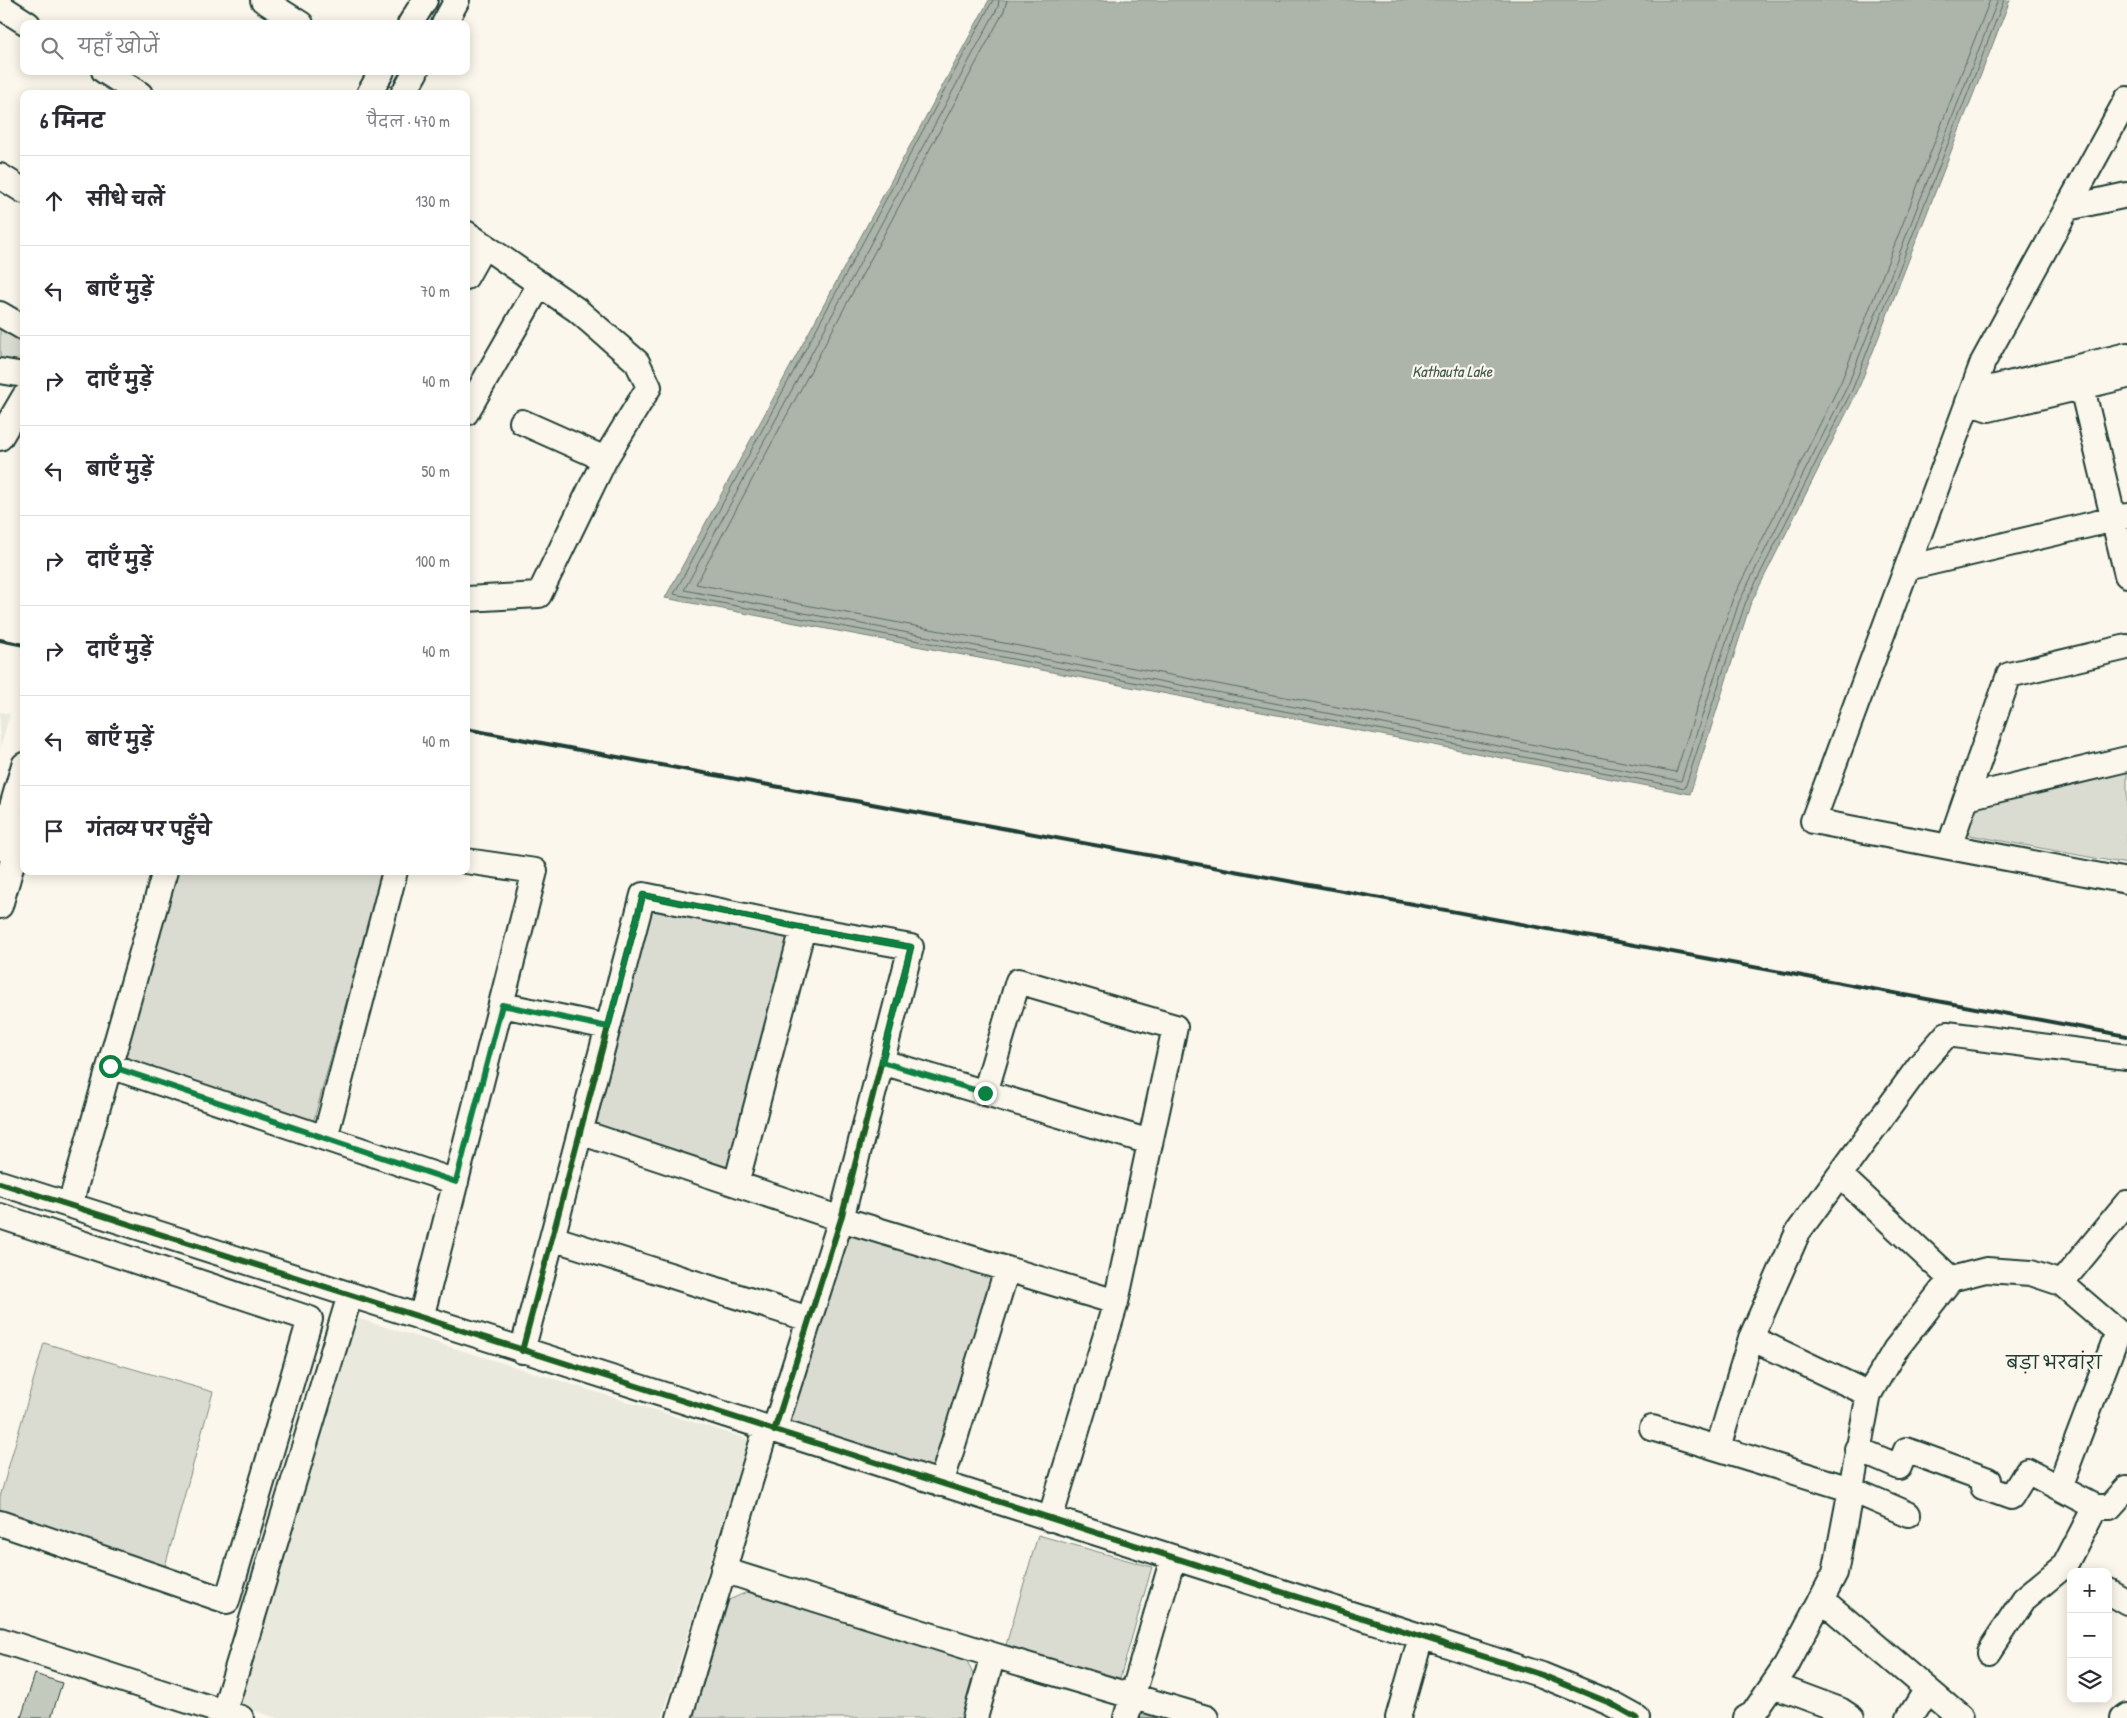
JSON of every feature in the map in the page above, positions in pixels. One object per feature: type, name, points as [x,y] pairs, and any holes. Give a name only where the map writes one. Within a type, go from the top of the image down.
[{"type":"street","points":[[263,0],[295,20]]},
{"type":"street","points":[[412,20],[425,0]]},
{"type":"street","points":[[446,20],[457,0]]},
{"type":"street","points":[[0,6],[22,20]]},
{"type":"street","points":[[110,75],[134,90]]},
{"type":"street","points":[[370,90],[380,75]]},
{"type":"street","points":[[405,90],[414,75]]},
{"type":"street","points":[[2127,99],[1983,362],[1813,821],[2127,881]]},
{"type":"street","points":[[0,176],[20,188]]},
{"type":"street","points":[[2067,208],[2127,195]]},
{"type":"street","points":[[470,260],[475,239],[577,310],[637,362],[649,387],[605,460],[538,595],[470,599]]},
{"type":"street","points":[[470,406],[540,284]]},
{"type":"street","points":[[0,314],[20,326]]},
{"type":"street","points":[[1968,402],[1989,409],[2080,377],[2127,355]]},
{"type":"street","points":[[0,370],[20,375]]},
{"type":"street","points":[[2080,377],[2127,376]]},
{"type":"street","points":[[2080,377],[2120,517],[2127,576]]},
{"type":"street","points":[[0,438],[20,404]]},
{"type":"street","points":[[522,422],[605,460]]},
{"type":"street","points":[[1907,568],[2120,517]]},
{"type":"street","points":[[1949,847],[2009,675],[2127,646]]},
{"type":"street","points":[[1967,797],[2127,759]]},
{"type":"street","points":[[0,906],[8,834],[20,795]]},
{"type":"street","points":[[421,1318],[536,871],[470,862]]},
{"type":"street","points":[[70,1205],[164,875]]},
{"type":"street","points":[[325,1138],[394,875]]},
{"type":"street","points":[[522,1351],[643,895],[803,928],[911,947],[841,1219],[809,1319],[723,1570],[679,1718]]},
{"type":"street","points":[[736,1184],[803,928]]},
{"type":"street","points":[[985,1093],[1018,981],[1175,1027],[1116,1302],[1050,1519]]},
{"type":"street","points":[[502,1005],[608,1027]]},
{"type":"street","points":[[1718,1448],[1751,1338],[1798,1232],[1920,1064],[1947,1034],[2127,1057]]},
{"type":"street","points":[[882,1062],[1150,1142]]},
{"type":"street","points":[[110,1066],[456,1182]]},
{"type":"street","points":[[580,1132],[841,1219],[1116,1302]]},
{"type":"street","points":[[1840,1175],[1951,1279]]},
{"type":"street","points":[[0,1182],[522,1351],[1542,1675],[1610,1703],[1638,1718]]},
{"type":"street","points":[[2061,1283],[2127,1203]]},
{"type":"street","points":[[0,1216],[310,1319],[227,1601],[0,1523]]},
{"type":"street","points":[[552,1238],[809,1319]]},
{"type":"street","points":[[941,1484],[1007,1269]]},
{"type":"street","points":[[1746,1718],[1753,1714],[1786,1666],[1835,1573],[1869,1394],[1895,1350],[1951,1279],[1986,1270],[2031,1273],[2061,1283],[2118,1332],[2059,1488]]},
{"type":"street","points":[[2,1646],[233,1715],[350,1296]]},
{"type":"street","points":[[1751,1338],[1869,1394]]},
{"type":"street","points":[[1652,1428],[1850,1488],[1908,1514]]},
{"type":"street","points":[[1858,1449],[1899,1467],[1906,1450],[1988,1480],[1983,1487],[2011,1497],[2027,1471],[2095,1507],[2110,1507],[2127,1488]]},
{"type":"street","points":[[2070,1568],[2095,1507]]},
{"type":"street","points":[[1126,1718],[1173,1558]]},
{"type":"street","points":[[723,1570],[993,1655],[1206,1718]]},
{"type":"street","points":[[1989,1652],[2024,1599],[2067,1570]]},
{"type":"street","points":[[2112,1593],[2127,1602]]},
{"type":"street","points":[[1821,1599],[1961,1718]]},
{"type":"street","points":[[1398,1718],[1421,1637]]},
{"type":"street","points":[[975,1718],[993,1655]]},
{"type":"street","points":[[1773,1685],[1840,1710],[1852,1718]]},
{"type":"street","points":[[1909,1718],[1927,1689]]},
{"type":"street","points":[[2124,1718],[2127,1715]]},
{"type":"shaded area","points":[[0,327],[20,340],[20,363],[0,359]]},
{"type":"shaded area","points":[[0,712],[10,714],[0,749]]},
{"type":"shaded area","points":[[2127,770],[2127,864],[1964,834],[1973,808]]},
{"type":"shaded area","points":[[177,875],[381,875],[313,1123],[124,1059]]},
{"type":"shaded area","points":[[652,911],[789,938],[730,1171],[596,1125]]},
{"type":"shaded area","points":[[847,1231],[995,1276],[935,1470],[787,1424]]},
{"type":"shaded area","points":[[353,1317],[748,1439],[662,1718],[277,1718],[238,1706]]},
{"type":"shaded area","points":[[44,1343],[213,1392],[164,1570],[0,1517],[0,1497]]},
{"type":"shaded area","points":[[1038,1535],[1152,1567],[1120,1678],[1006,1645]]},
{"type":"shaded area","points":[[747,1592],[965,1656],[974,1677],[962,1718],[693,1718],[729,1600]]},
{"type":"water","name":"Kathauta Lake","points":[[989,0],[2010,0],[1858,390],[1750,605],[1690,794],[665,598]]},
{"type":"building","points":[[35,1674],[62,1683],[51,1718],[21,1718]]},
{"type":"building","points":[[1142,1711],[1165,1718],[1140,1718]]},
{"type":"railway","points":[[0,640],[20,644]]},
{"type":"railway","points":[[470,730],[2127,1036]]},
{"type":"cycle path","points":[[522,1351],[643,895],[803,928],[911,947],[841,1219],[774,1431]]},
{"type":"cycle path","points":[[0,1183],[1542,1675],[1610,1703],[1637,1718]]},
{"type":"district","name":"बड़ा भरवांरा","points":[[2054,1363]]},
{"type":"route","points":[[110,1066],[456,1182],[502,1005],[608,1027],[643,895],[803,928],[911,947],[882,1062],[985,1093]]}]
